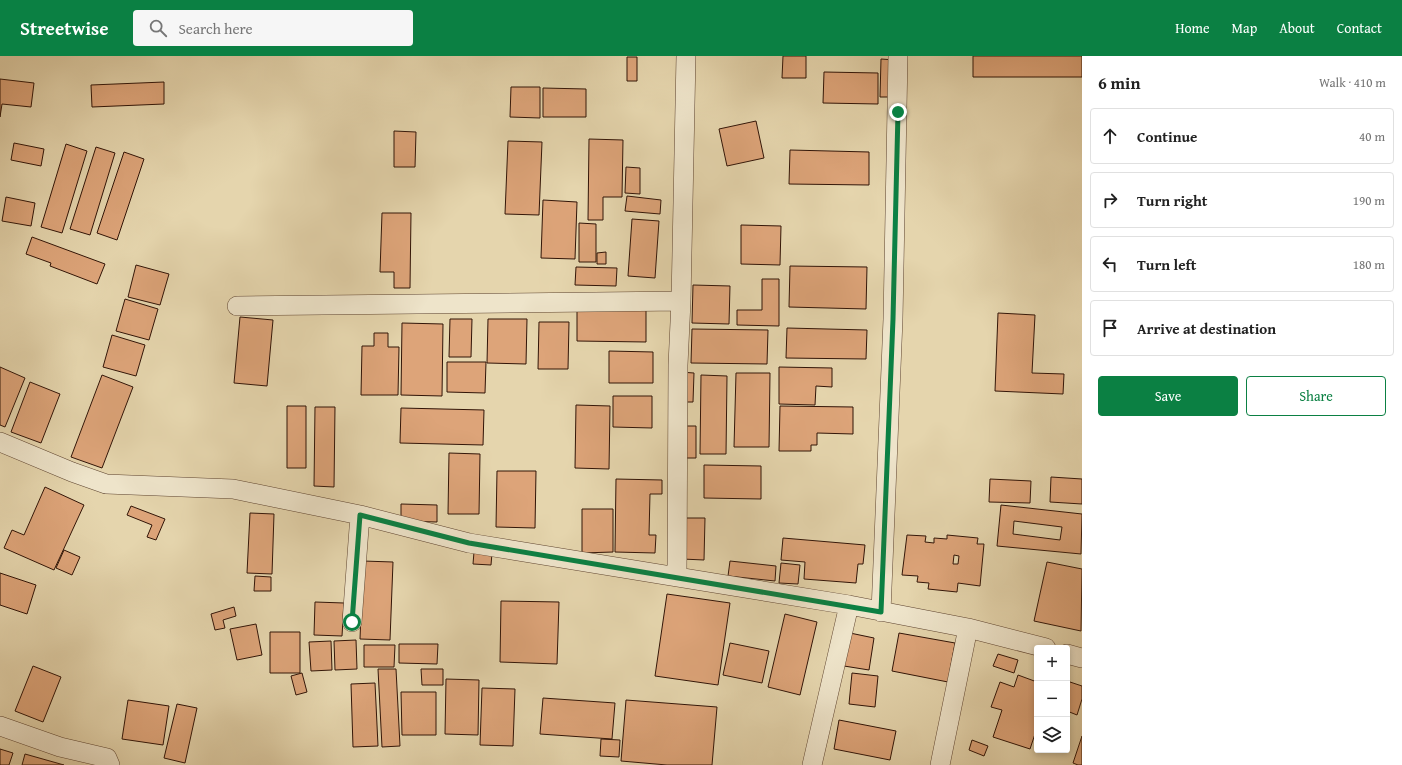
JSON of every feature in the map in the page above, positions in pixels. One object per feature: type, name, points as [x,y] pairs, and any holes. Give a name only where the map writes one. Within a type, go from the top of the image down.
[{"type":"street","points":[[677,577],[678,365],[681,301],[686,56]]},
{"type":"street","points":[[881,612],[893,319],[898,56]]},
{"type":"street","points":[[237,306],[681,301]]},
{"type":"street","points":[[0,442],[72,472],[106,484],[233,489],[360,515],[469,543],[849,605],[968,628],[1034,645]]},
{"type":"street","points":[[352,622],[360,515]]},
{"type":"street","points":[[812,765],[849,605]]},
{"type":"street","points":[[940,765],[968,628]]},
{"type":"street","points":[[1070,655],[1082,658]]},
{"type":"street","points":[[0,726],[60,747],[107,758],[110,765]]},
{"type":"building","points":[[783,56],[806,56],[806,78],[782,78]]},
{"type":"building","points":[[973,56],[1082,56],[1082,77],[973,77]]},
{"type":"building","points":[[627,57],[637,57],[637,81],[627,81]]},
{"type":"building","points":[[881,59],[895,60],[894,97],[880,97]]},
{"type":"building","points":[[824,72],[878,73],[878,104],[823,103]]},
{"type":"building","points":[[0,79],[34,83],[31,107],[2,104],[0,117]]},
{"type":"building","points":[[164,82],[164,104],[92,107],[91,85]]},
{"type":"building","points":[[511,87],[540,87],[540,118],[510,117]]},
{"type":"building","points":[[543,88],[586,89],[586,117],[543,117]]},
{"type":"building","points":[[756,121],[764,158],[727,166],[719,129]]},
{"type":"building","points":[[394,131],[416,132],[415,167],[394,167]]},
{"type":"building","points":[[589,139],[623,140],[622,197],[603,197],[603,220],[588,220]]},
{"type":"building","points":[[508,141],[542,142],[539,215],[505,214]]},
{"type":"building","points":[[14,143],[44,149],[41,166],[11,160]]},
{"type":"building","points":[[66,144],[87,151],[62,233],[41,227]]},
{"type":"building","points":[[96,147],[115,153],[90,235],[70,229]]},
{"type":"building","points":[[790,150],[869,152],[869,185],[789,184]]},
{"type":"building","points":[[124,152],[144,159],[117,240],[97,233]]},
{"type":"building","points":[[626,167],[640,168],[640,194],[625,193]]},
{"type":"building","points":[[627,196],[661,200],[660,214],[625,211]]},
{"type":"building","points":[[6,197],[35,203],[31,226],[2,221]]},
{"type":"building","points":[[543,200],[577,202],[575,259],[541,258]]},
{"type":"building","points":[[382,213],[411,213],[410,288],[394,288],[394,272],[380,272]]},
{"type":"building","points":[[632,219],[659,221],[655,278],[628,276]]},
{"type":"building","points":[[579,223],[596,224],[596,262],[579,262]]},
{"type":"building","points":[[741,225],[781,226],[780,265],[741,264]]},
{"type":"building","points":[[32,237],[105,264],[97,284],[50,266],[51,263],[26,254]]},
{"type":"building","points":[[606,252],[606,264],[597,264],[597,253]]},
{"type":"building","points":[[136,265],[169,274],[160,305],[128,297]]},
{"type":"building","points":[[790,266],[867,267],[866,309],[789,307]]},
{"type":"building","points":[[576,267],[617,268],[616,286],[575,285]]},
{"type":"building","points":[[762,279],[779,279],[779,326],[737,325],[737,310],[762,310]]},
{"type":"building","points":[[693,285],[730,286],[729,324],[692,323]]},
{"type":"building","points":[[125,299],[158,309],[149,340],[116,331]]},
{"type":"building","points":[[577,307],[646,308],[646,342],[577,341]]},
{"type":"building","points":[[998,313],[1035,315],[1032,373],[1064,374],[1063,394],[995,391]]},
{"type":"building","points":[[240,317],[273,320],[267,386],[234,383]]},
{"type":"building","points":[[450,319],[472,319],[471,357],[449,357]]},
{"type":"building","points":[[488,319],[527,319],[526,364],[487,363]]},
{"type":"building","points":[[539,322],[569,322],[568,369],[538,369]]},
{"type":"building","points":[[402,323],[443,324],[442,396],[401,395]]},
{"type":"building","points":[[787,328],[867,330],[866,359],[786,358]]},
{"type":"building","points":[[692,329],[768,330],[767,364],[691,363]]},
{"type":"building","points":[[374,333],[388,333],[388,347],[399,347],[398,395],[361,395],[362,346],[374,346]]},
{"type":"building","points":[[112,335],[145,345],[136,376],[103,367]]},
{"type":"building","points":[[609,351],[653,352],[653,383],[609,383]]},
{"type":"building","points":[[447,362],[486,362],[485,393],[447,392]]},
{"type":"building","points":[[0,367],[25,378],[5,427],[0,425]]},
{"type":"building","points":[[779,367],[832,368],[832,387],[816,386],[815,405],[779,404]]},
{"type":"building","points":[[680,372],[694,373],[693,402],[679,402]]},
{"type":"building","points":[[736,373],[770,373],[769,447],[734,447]]},
{"type":"building","points":[[102,375],[133,387],[102,468],[71,457]]},
{"type":"building","points":[[701,375],[727,376],[726,454],[700,454]]},
{"type":"building","points":[[30,382],[60,394],[41,443],[11,432]]},
{"type":"building","points":[[613,396],[652,396],[652,428],[613,427]]},
{"type":"building","points":[[576,405],[610,406],[609,469],[575,468]]},
{"type":"building","points":[[287,406],[306,406],[306,468],[287,468]]},
{"type":"building","points":[[780,406],[853,407],[853,434],[817,433],[817,445],[811,445],[811,451],[779,451]]},
{"type":"building","points":[[315,407],[335,407],[334,487],[314,486]]},
{"type":"building","points":[[401,408],[484,410],[483,445],[400,443]]},
{"type":"building","points":[[684,426],[696,426],[696,458],[684,458]]},
{"type":"building","points":[[449,453],[480,454],[479,514],[448,514]]},
{"type":"building","points":[[704,465],[761,466],[761,499],[704,498]]},
{"type":"building","points":[[497,471],[536,471],[535,528],[496,527]]},
{"type":"building","points":[[1051,477],[1082,479],[1082,504],[1050,502]]},
{"type":"building","points":[[616,479],[662,480],[662,494],[650,494],[649,535],[656,535],[655,553],[615,552]]},
{"type":"building","points":[[990,479],[1031,481],[1030,503],[989,502]]},
{"type":"building","points":[[45,487],[84,505],[54,570],[4,548],[12,530],[24,535]]},
{"type":"building","points":[[401,504],[437,505],[437,522],[401,521]]},
{"type":"building","points":[[1001,505],[1082,514],[1081,554],[997,546]],"holes":[[[1014,521],[1062,527],[1060,540],[1013,534]]]},
{"type":"building","points":[[131,506],[165,519],[156,540],[147,537],[152,525],[127,515]]},
{"type":"building","points":[[582,509],[613,509],[613,552],[582,553]]},
{"type":"building","points":[[250,513],[274,514],[272,574],[247,573]]},
{"type":"building","points":[[682,518],[705,518],[704,560],[682,559]]},
{"type":"building","points":[[907,535],[926,536],[925,542],[934,543],[934,538],[947,539],[947,535],[978,538],[977,544],[984,544],[980,586],[958,583],[957,592],[928,589],[929,583],[917,582],[918,576],[902,575]],"holes":[[[954,555],[959,556],[958,564],[953,564]]]},
{"type":"building","points":[[783,538],[865,545],[863,564],[858,564],[856,583],[804,579],[805,562],[781,560]]},
{"type":"building","points":[[64,550],[80,557],[72,575],[56,568]]},
{"type":"building","points":[[474,552],[492,553],[491,565],[473,564]]},
{"type":"building","points":[[363,561],[393,562],[390,640],[360,639]]},
{"type":"building","points":[[730,561],[776,566],[775,581],[728,576]]},
{"type":"building","points":[[1047,562],[1082,569],[1081,631],[1034,621]]},
{"type":"building","points":[[781,563],[800,565],[798,584],[779,583]]},
{"type":"building","points":[[0,573],[36,585],[27,614],[0,605]]},
{"type":"building","points":[[255,576],[271,577],[271,591],[254,591]]},
{"type":"building","points":[[667,594],[730,603],[718,685],[655,676]]},
{"type":"building","points":[[501,601],[559,602],[557,664],[500,662]]},
{"type":"building","points":[[315,602],[344,603],[342,636],[314,635]]},
{"type":"building","points":[[234,607],[236,616],[223,620],[225,628],[215,630],[211,614]]},
{"type":"building","points":[[785,614],[817,622],[800,695],[768,687]]},
{"type":"building","points":[[256,624],[262,655],[237,660],[230,629]]},
{"type":"building","points":[[270,632],[300,632],[300,673],[270,673]]},
{"type":"building","points":[[850,633],[874,638],[869,670],[844,666]]},
{"type":"building","points":[[899,633],[955,643],[948,682],[892,671]]},
{"type":"building","points":[[356,640],[357,669],[335,670],[334,641]]},
{"type":"building","points":[[331,641],[332,670],[311,671],[309,642]]},
{"type":"building","points":[[730,643],[769,651],[762,683],[723,675]]},
{"type":"building","points":[[399,644],[438,644],[437,664],[399,663]]},
{"type":"building","points":[[364,645],[395,645],[394,667],[364,667]]},
{"type":"building","points":[[998,654],[1018,660],[1014,673],[993,666]]},
{"type":"building","points":[[33,666],[61,677],[43,722],[15,711]]},
{"type":"building","points":[[378,669],[396,669],[400,746],[382,747]]},
{"type":"building","points":[[421,669],[443,669],[443,685],[422,685]]},
{"type":"building","points":[[302,673],[307,692],[296,695],[291,676]]},
{"type":"building","points":[[852,673],[878,676],[875,707],[849,704]]},
{"type":"building","points":[[1018,675],[1034,681],[1034,737],[1030,749],[993,737],[1002,710],[991,707],[1000,682],[1014,687]]},
{"type":"building","points":[[446,679],[479,680],[478,735],[445,734]]},
{"type":"building","points":[[1070,682],[1082,686],[1082,699],[1077,715],[1070,712]]},
{"type":"building","points":[[375,683],[378,746],[353,747],[351,684]]},
{"type":"building","points":[[482,688],[515,689],[513,746],[480,745]]},
{"type":"building","points":[[401,692],[436,692],[436,735],[402,735]]},
{"type":"building","points":[[543,698],[615,703],[612,739],[540,734]]},
{"type":"building","points":[[128,700],[169,706],[163,745],[122,739]]},
{"type":"building","points":[[626,700],[717,707],[712,765],[667,765],[621,761]]},
{"type":"building","points":[[177,704],[197,708],[185,763],[164,758]]},
{"type":"building","points":[[839,720],[896,731],[890,760],[834,749]]},
{"type":"building","points":[[1082,736],[1082,765],[1078,765],[1073,763]]},
{"type":"building","points":[[601,739],[620,740],[619,757],[600,756]]},
{"type":"building","points":[[972,740],[988,746],[984,756],[969,750]]},
{"type":"building","points":[[0,749],[13,753],[9,765],[0,765]]},
{"type":"building","points":[[25,754],[64,765],[22,765]]},
{"type":"route","points":[[352,622],[360,515],[469,543],[849,605],[881,612],[893,319],[898,112]]}]
